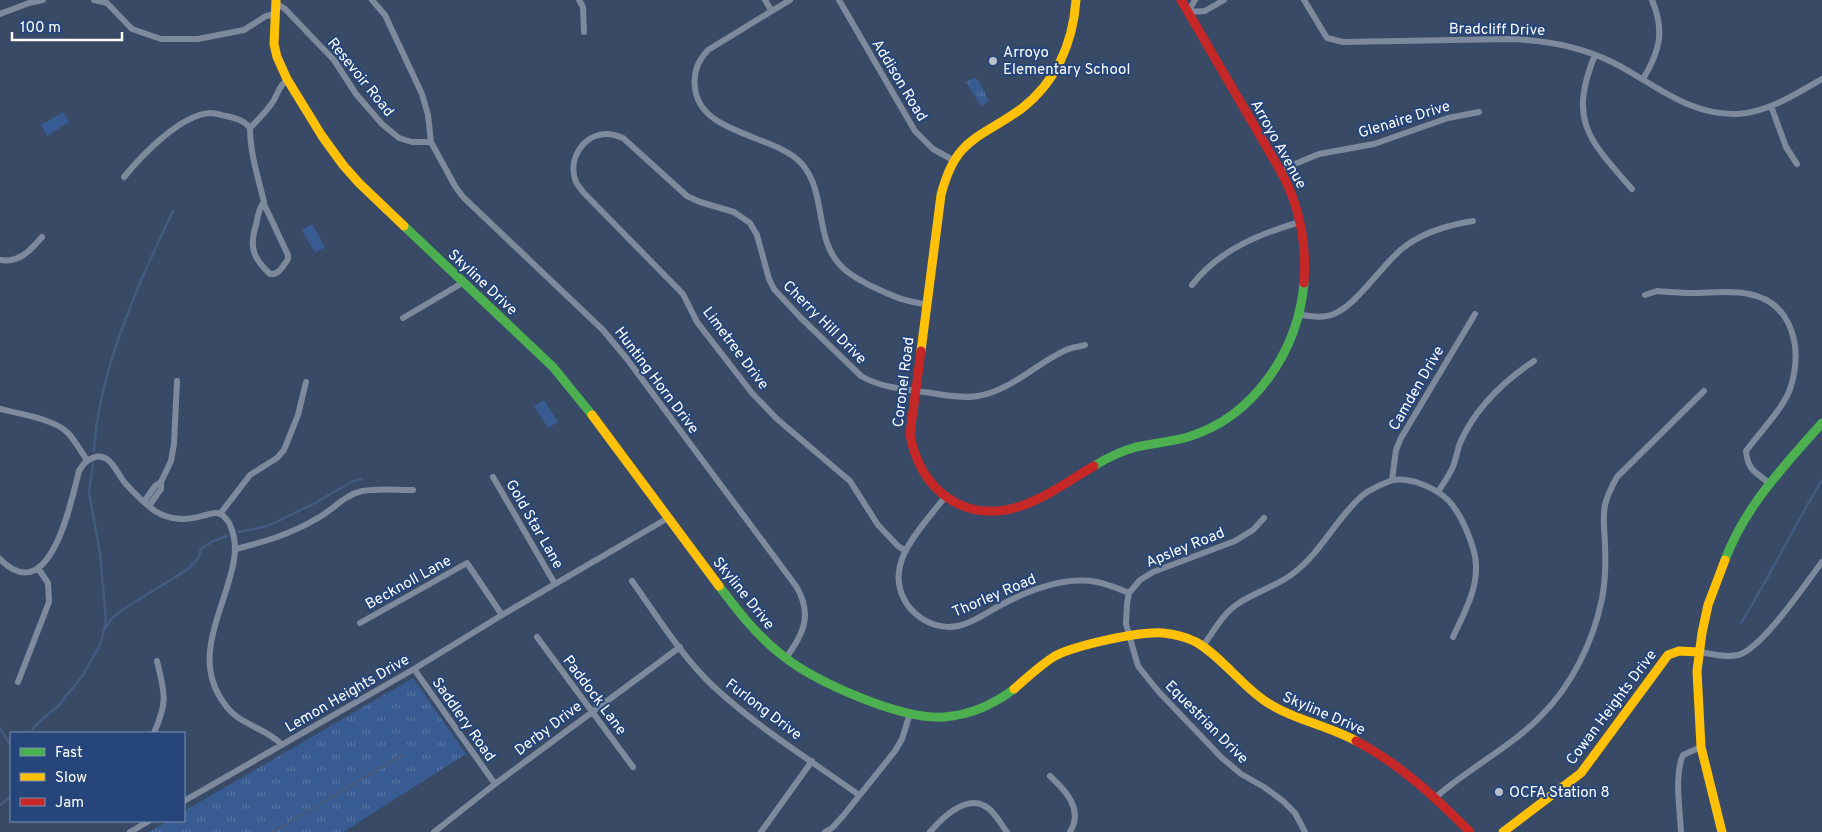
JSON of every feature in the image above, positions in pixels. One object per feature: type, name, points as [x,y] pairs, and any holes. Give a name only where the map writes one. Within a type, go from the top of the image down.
[{"type":"street","points":[[0,14],[43,0]]},
{"type":"street","points":[[94,0],[107,3],[132,29],[161,39],[198,39],[244,30],[266,16],[275,14]]},
{"type":"street","points":[[372,0],[385,15],[422,94],[428,115],[431,142]]},
{"type":"street","points":[[579,0],[583,7],[584,32]]},
{"type":"street","points":[[765,0],[771,10]]},
{"type":"street","points":[[790,0],[715,44],[702,56],[694,72],[695,92],[701,104],[721,124],[775,146],[800,163],[807,171],[818,200],[828,246],[840,266],[851,275],[895,298],[926,304]]},
{"type":"street","name":"Addison Road","points":[[839,0],[915,130],[933,149],[953,160]]},
{"type":"street","name":"Coronel Road","points":[[1076,0],[1072,35],[1062,60],[1053,74],[1033,98],[1020,109],[969,140],[953,160],[947,172],[941,195],[910,422],[912,445],[922,471],[935,488],[954,503],[973,509],[996,511],[1017,509],[1038,500],[1103,460],[1124,451],[1175,440],[1212,428],[1248,404],[1273,374],[1287,347],[1297,314]]},
{"type":"street","name":"Arroyo Avenue","points":[[1181,0],[1293,195],[1304,239],[1305,268],[1297,314]]},
{"type":"street","points":[[1188,12],[1195,0]]},
{"type":"street","points":[[1188,12],[1205,11],[1224,0]]},
{"type":"street","name":"Bradcliff Drive","points":[[1304,0],[1327,38],[1343,42],[1509,39],[1535,40],[1570,46],[1595,55],[1643,79],[1682,103],[1697,108],[1738,114],[1771,106],[1822,79]]},
{"type":"street","points":[[1643,79],[1656,56],[1660,31],[1658,16],[1652,0]]},
{"type":"street","name":"Skyline Drive","points":[[276,2],[274,34],[276,52],[287,80],[322,135],[350,173],[530,344],[562,378],[579,398],[747,623],[785,658],[830,684],[910,713],[948,716],[977,710],[1010,694],[1057,654],[1079,646],[1129,637],[1171,634],[1189,639],[1203,646],[1218,657],[1245,688],[1267,703],[1290,716],[1335,731],[1393,763],[1436,797],[1470,832]]},
{"type":"street","name":"Resevoir Road","points":[[276,2],[334,60],[356,94],[382,124],[399,138],[412,142],[431,142]]},
{"type":"street","points":[[1595,55],[1582,95],[1586,125],[1595,145],[1632,188]]},
{"type":"street","points":[[250,128],[263,115],[274,100],[281,85],[287,80]]},
{"type":"street","points":[[1771,106],[1786,147],[1797,164]]},
{"type":"street","name":"Glenaire Drive","points":[[1280,170],[1319,154],[1374,144],[1448,118],[1479,112]]},
{"type":"street","points":[[124,177],[152,145],[191,119],[212,113],[246,122],[250,128],[250,147],[264,202],[288,255],[288,259],[275,274],[270,274],[262,267],[255,256],[251,242],[258,214],[264,202]]},
{"type":"street","name":"Cherry Hill Drive","points":[[581,147],[590,139],[601,134],[610,134],[623,138],[687,196],[742,216],[750,223],[758,235],[769,279],[774,289],[861,376],[873,383],[914,391],[980,396],[1012,382],[1067,349],[1085,345]]},
{"type":"street","name":"Hunting Horn Drive","points":[[431,142],[455,186],[467,202],[602,330],[627,359],[796,586],[803,600],[805,621],[800,639],[785,658]]},
{"type":"street","name":"Limetree Drive","points":[[581,147],[575,158],[574,171],[576,183],[583,192],[683,294],[697,322],[752,393],[777,418],[850,481],[878,525],[898,546],[906,551]]},
{"type":"street","points":[[1297,314],[1314,317],[1338,313],[1351,303],[1387,262],[1404,247],[1446,226],[1473,221]]},
{"type":"street","points":[[1192,285],[1213,262],[1246,241],[1275,229],[1300,222]]},
{"type":"street","points":[[0,260],[10,261],[21,257],[42,237]]},
{"type":"street","points":[[403,318],[464,282]]},
{"type":"street","points":[[1644,296],[1657,291],[1749,294],[1771,302],[1783,312],[1796,347],[1790,389],[1780,408],[1746,451],[1748,464],[1755,472],[1769,482]]},
{"type":"street","name":"Camden Drive","points":[[1392,480],[1396,450],[1401,438],[1475,314]]},
{"type":"street","points":[[1438,492],[1452,468],[1464,436],[1483,408],[1512,376],[1534,362]]},
{"type":"street","points":[[146,504],[161,490],[161,482],[170,461],[174,444],[177,381]]},
{"type":"street","points":[[0,559],[10,569],[24,573],[31,572],[45,562],[58,540],[64,525],[79,471],[87,460],[92,457],[108,460],[123,480],[146,504],[172,519],[201,517],[214,513],[220,514],[250,474],[277,458],[284,450],[298,414],[306,382]]},
{"type":"street","points":[[1436,797],[1541,716],[1574,673],[1602,600],[1606,570],[1603,520],[1605,504],[1610,490],[1618,477],[1704,391]]},
{"type":"street","points":[[0,409],[60,427],[69,434],[87,460]]},
{"type":"street","points":[[1722,832],[1701,747],[1697,671],[1708,605],[1731,544],[1750,511],[1769,482],[1822,423]]},
{"type":"street","name":"Gold Star Lane","points":[[492,477],[555,584]]},
{"type":"street","points":[[1203,646],[1231,608],[1295,572],[1307,561],[1363,495],[1392,480],[1409,481],[1424,485],[1438,492],[1450,502],[1468,535],[1475,554],[1474,585],[1468,605],[1453,637]]},
{"type":"street","points":[[236,549],[272,540],[317,519],[350,495],[362,491],[382,489],[413,490]]},
{"type":"street","name":"Thorley Road","points":[[945,496],[901,559],[898,577],[903,596],[915,614],[928,622],[937,626],[952,627],[965,624],[1024,594],[1063,583],[1080,581],[1099,582],[1130,594]]},
{"type":"street","name":"Lemon Heights Drive","points":[[220,514],[230,525],[236,549],[227,588],[211,641],[208,660],[209,670],[215,690],[227,708],[236,716],[273,737],[281,744],[414,669],[668,518]]},
{"type":"street","name":"Apsley Road","points":[[1130,594],[1134,586],[1146,576],[1235,541],[1253,530],[1264,518]]},
{"type":"street","points":[[1700,652],[1730,656],[1751,649],[1768,632],[1822,562]]},
{"type":"street","name":"Becknoll Lane","points":[[360,623],[467,563],[502,615]]},
{"type":"street","points":[[18,682],[48,602],[48,584],[38,568]]},
{"type":"street","name":"Furlong Drive","points":[[632,581],[680,647],[712,685],[748,716],[859,795]]},
{"type":"street","points":[[1129,637],[1126,614],[1130,594]]},
{"type":"street","name":"Paddock Lane","points":[[537,637],[633,767]]},
{"type":"street","name":"Equestrian Drive","points":[[1129,637],[1138,666],[1158,691],[1221,757],[1241,774],[1264,787],[1283,801],[1295,813],[1304,832]]},
{"type":"street","name":"Derby Drive","points":[[434,832],[592,711],[680,647]]},
{"type":"street","name":"Cowan Heights Drive","points":[[1503,832],[1581,773],[1668,654],[1681,650],[1700,652]]},
{"type":"street","points":[[154,732],[162,716],[165,696],[158,661]]},
{"type":"street","name":"Saddlery Road","points":[[414,669],[495,784]]},
{"type":"street","points":[[825,832],[832,828],[843,816],[895,751],[902,739],[910,713]]},
{"type":"street","points":[[185,800],[281,744]]},
{"type":"street","points":[[1681,832],[1680,763],[1683,755],[1701,747]]},
{"type":"street","points":[[761,832],[812,761]]},
{"type":"street","points":[[1050,776],[1071,798],[1074,818],[1070,832]]},
{"type":"street","points":[[930,832],[958,807],[972,803],[983,805],[992,812],[1007,832]]},
{"type":"street","points":[[130,832],[147,822]]},
{"type":"green space","points":[[974,78],[978,79],[989,101],[981,106],[966,82]]},
{"type":"green space","points":[[63,112],[69,122],[47,136],[41,125]]},
{"type":"green space","points":[[312,224],[325,247],[315,253],[302,230]]},
{"type":"green space","points":[[544,400],[558,422],[548,428],[534,406]]},
{"type":"green space","points":[[413,678],[466,754],[343,832],[149,832],[166,822],[185,822],[185,810]]},
{"type":"waterway","points":[[94,451],[103,390],[122,328],[173,211]]},
{"type":"waterway","points":[[32,732],[35,726],[59,705],[83,675],[101,643],[106,620],[100,553],[89,493],[93,463]]},
{"type":"waterway","points":[[238,532],[268,526],[317,502],[351,482],[362,479]]},
{"type":"waterway","points":[[1741,623],[1822,480]]},
{"type":"waterway","points":[[105,629],[111,619],[122,610],[188,569],[198,559],[201,549],[213,541],[227,536]]},
{"type":"waterway","points":[[0,728],[10,744]]},
{"type":"waterway","points":[[273,832],[402,755]]},
{"type":"waterway","points":[[0,805],[10,797]]},
{"type":"traffic: fast","points":[[404,226],[553,367],[592,415]]},
{"type":"traffic: fast","points":[[1094,466],[1130,449],[1188,437],[1212,427],[1233,414],[1252,397],[1268,378],[1282,356],[1293,333],[1304,283]]},
{"type":"traffic: fast","points":[[1725,560],[1743,522],[1767,487],[1822,423]]},
{"type":"traffic: fast","points":[[719,586],[756,632],[783,656],[837,688],[883,706],[926,716],[954,716],[981,708],[998,700],[1014,689]]},
{"type":"traffic: slow","points":[[276,0],[274,44],[277,57],[287,79],[322,136],[343,165],[404,226]]},
{"type":"traffic: slow","points":[[921,351],[941,195],[947,176],[954,161],[970,142],[1021,109],[1044,87],[1067,46],[1076,0]]},
{"type":"traffic: slow","points":[[592,415],[719,586]]},
{"type":"traffic: slow","points":[[1722,832],[1701,747],[1697,671],[1708,605],[1725,560]]},
{"type":"traffic: slow","points":[[1014,689],[1044,663],[1055,656],[1078,647],[1124,636],[1167,633],[1196,642],[1205,648],[1247,687],[1276,708],[1356,741]]},
{"type":"traffic: slow","points":[[1503,832],[1581,773],[1668,655],[1679,651],[1699,652]]},
{"type":"traffic: jam","points":[[1181,0],[1280,170],[1293,197],[1303,239],[1304,283]]},
{"type":"traffic: jam","points":[[921,351],[910,434],[915,454],[923,471],[934,486],[948,498],[963,506],[981,510],[1000,511],[1021,506],[1040,498],[1094,466]]},
{"type":"traffic: jam","points":[[1356,741],[1387,760],[1416,782],[1470,832]]},
{"type":"place","name":"Arroyo Elementary School","points":[[993,61]]},
{"type":"place","name":"OCFA Station 8","points":[[1499,792]]}]
